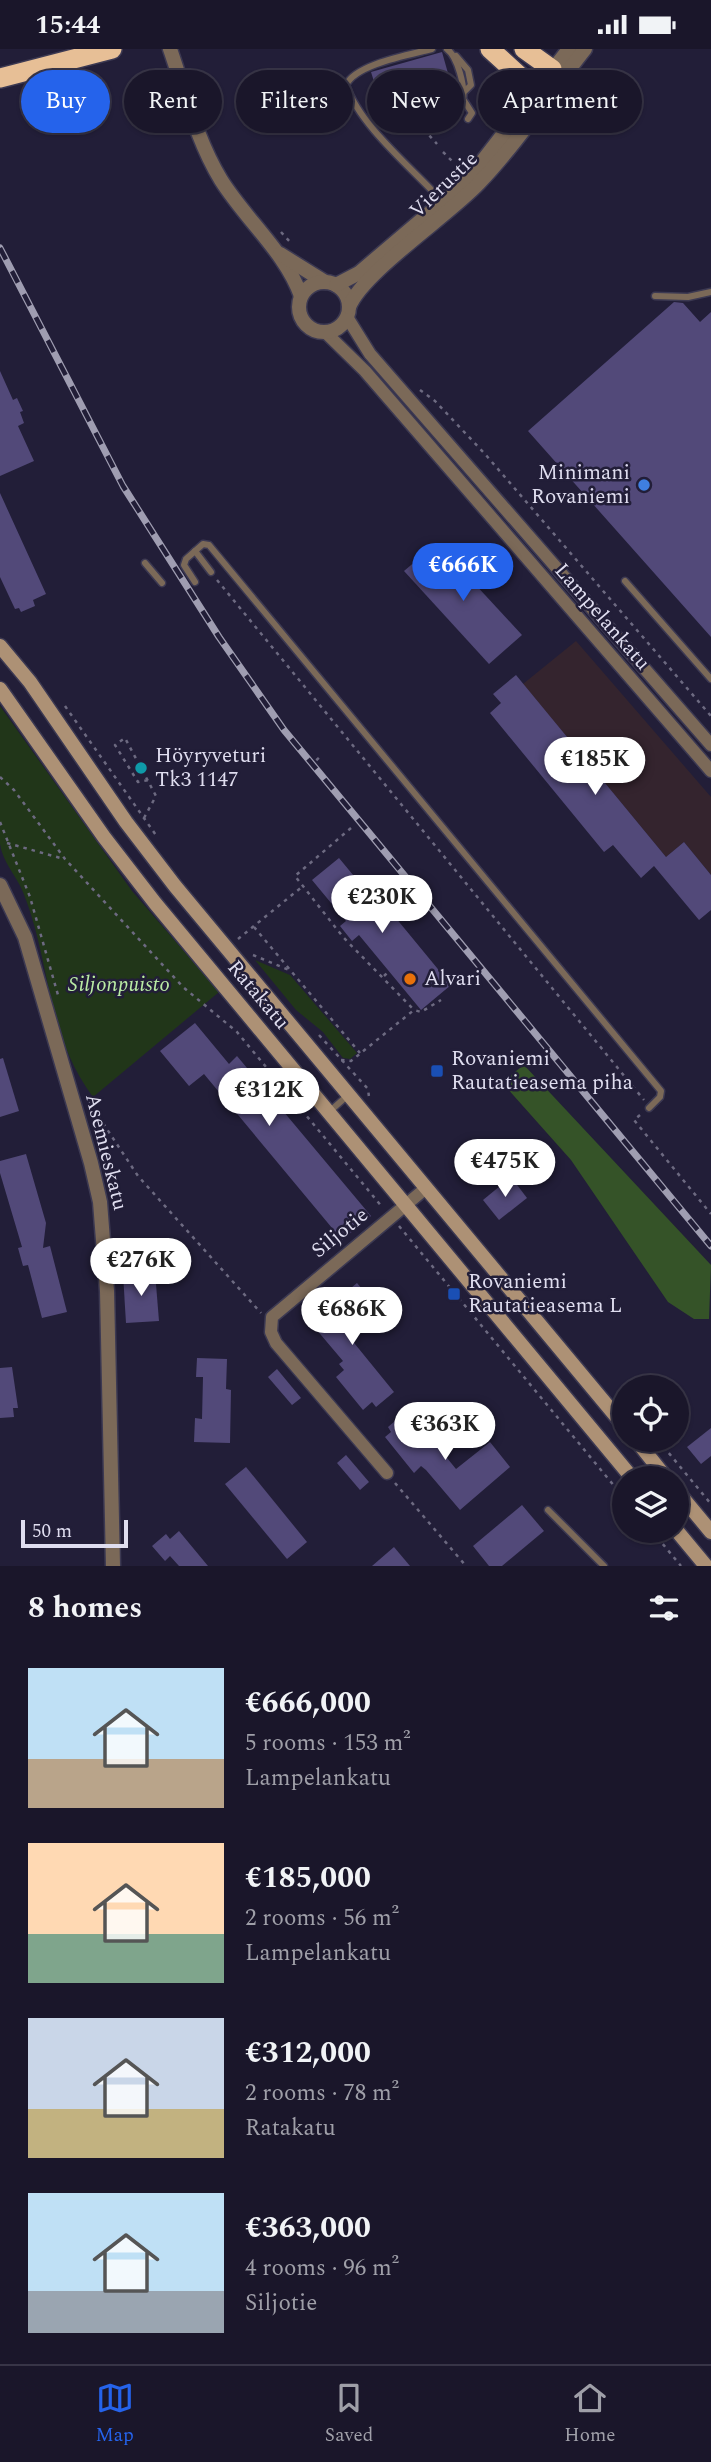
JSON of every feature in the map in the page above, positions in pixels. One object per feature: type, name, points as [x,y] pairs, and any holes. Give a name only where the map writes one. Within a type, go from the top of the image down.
[{"type":"highway","points":[[0,78],[112,49]]},
{"type":"highway","points":[[490,49],[518,70]]},
{"type":"highway","points":[[524,49],[552,69]]},
{"type":"main road","name":"Ratakatu","points":[[0,646],[30,682],[126,823],[159,865],[612,1411]]},
{"type":"main road","name":"Ratakatu","points":[[0,689],[148,895],[622,1466]]},
{"type":"main road","points":[[646,1452],[657,1466]]},
{"type":"main road","points":[[689,1505],[711,1532]]},
{"type":"main road","points":[[687,1543],[706,1566]]},
{"type":"street","points":[[170,49],[219,177],[242,212],[276,251],[301,296]]},
{"type":"street","points":[[552,69],[569,49]]},
{"type":"street","name":"Vierustie","points":[[564,70],[585,49]]},
{"type":"street","name":"Vierustie","points":[[330,283],[359,273],[443,202],[507,133]]},
{"type":"street","name":"Vierustie","points":[[348,312],[355,294],[366,282],[434,226],[480,182],[514,133]]},
{"type":"street","points":[[276,251],[330,283],[344,292],[348,312],[339,328],[325,332],[310,328],[302,320],[299,310],[301,296],[313,284],[330,283]]},
{"type":"street","name":"Lampelankatu","points":[[348,312],[352,330],[370,354],[711,745]]},
{"type":"street","name":"Lampelankatu","points":[[325,332],[365,371],[711,771]]},
{"type":"street","name":"Asemieskatu","points":[[0,885],[25,937],[92,1163],[100,1202],[107,1291],[113,1566]]},
{"type":"street","name":"Siljotie","points":[[271,1323],[276,1311],[426,1188]]},
{"type":"street","points":[[271,1323],[276,1343],[387,1473]]},
{"type":"lane","points":[[432,49],[374,66],[351,76],[346,85],[381,135],[443,202]]},
{"type":"lane","points":[[447,49],[462,60],[471,77],[471,85],[465,91]]},
{"type":"lane","points":[[454,54],[465,91],[463,99],[472,113],[468,118]]},
{"type":"lane","points":[[655,296],[688,297],[711,292]]},
{"type":"lane","points":[[195,582],[184,565],[186,559],[203,544],[209,545],[661,1091],[660,1097],[649,1108]]},
{"type":"lane","points":[[195,551],[211,572]]},
{"type":"lane","points":[[145,563],[162,583]]},
{"type":"lane","points":[[625,581],[711,679]]},
{"type":"lane","points":[[329,1112],[349,1095]]},
{"type":"lane","points":[[548,1510],[604,1566]]},
{"type":"path","points":[[427,133],[437,144]]},
{"type":"path","points":[[443,152],[453,163]]},
{"type":"path","points":[[279,230],[295,247]]},
{"type":"path","points":[[415,386],[435,401],[485,454],[711,716]]},
{"type":"path","points":[[211,572],[649,1108],[634,1120],[711,1214]]},
{"type":"path","points":[[65,706],[165,848]]},
{"type":"path","points":[[144,818],[156,796],[149,781],[125,738],[115,745],[138,782],[149,781]]},
{"type":"path","points":[[310,765],[322,755]]},
{"type":"path","points":[[0,777],[14,790],[65,859],[183,987],[237,1033],[612,1483]]},
{"type":"path","points":[[351,828],[295,876],[414,1010],[421,1012],[441,1000]]},
{"type":"path","points":[[0,841],[5,838]]},
{"type":"path","points":[[7,843],[65,859]]},
{"type":"path","points":[[241,947],[236,941],[303,886]]},
{"type":"path","points":[[254,926],[360,1053]]},
{"type":"path","points":[[254,962],[246,953],[291,971]]},
{"type":"path","points":[[384,976],[389,971]]},
{"type":"path","points":[[310,1026],[341,1060],[351,1061],[414,1010]]},
{"type":"path","points":[[94,1112],[138,1176],[271,1323]]},
{"type":"path","points":[[668,1452],[711,1504]]},
{"type":"path","points":[[387,1473],[466,1566]]},
{"type":"path","points":[[662,1543],[681,1566]]},
{"type":"shaded area","points":[[576,641],[711,797],[711,875],[684,842],[666,857],[523,684]]},
{"type":"green space","name":"Siljonpuisto","points":[[0,706],[132,891],[219,992],[93,1097],[77,1073],[66,1048],[57,1023],[32,919],[23,892],[1,850]]},
{"type":"green space","points":[[255,960],[290,975],[357,1053],[350,1059],[343,1058],[323,1032],[296,1010]]},
{"type":"green space","points":[[524,1065],[711,1265],[709,1319],[694,1319],[668,1302],[571,1160],[506,1087],[512,1074]]},
{"type":"building","points":[[442,52],[447,70],[378,70]]},
{"type":"building","name":"Minimani Rovaniemi","points":[[674,302],[683,303],[700,322],[711,312],[711,637],[528,431]]},
{"type":"building","points":[[0,371],[13,400],[17,398],[23,411],[20,412],[24,423],[18,426],[34,461],[0,476]]},
{"type":"building","points":[[0,493],[46,594],[33,600],[35,606],[21,612],[19,608],[15,609],[0,577]]},
{"type":"building","points":[[437,543],[522,635],[489,664],[404,571]]},
{"type":"building","points":[[516,675],[666,857],[684,842],[711,875],[711,910],[699,920],[654,866],[641,878],[613,845],[604,852],[490,713],[501,703],[493,694]]},
{"type":"building","points":[[339,858],[382,910],[386,906],[451,985],[421,1010],[359,935],[352,941],[340,926],[346,921],[312,880]]},
{"type":"building","points":[[195,1023],[229,1064],[237,1056],[371,1216],[342,1240],[204,1074],[189,1086],[160,1051]]},
{"type":"building","points":[[3,1058],[19,1111],[0,1117],[0,1059]]},
{"type":"building","points":[[26,1154],[46,1223],[43,1248],[50,1246],[67,1312],[42,1318],[28,1265],[23,1266],[18,1248],[22,1247],[0,1173],[0,1161]]},
{"type":"building","points":[[511,1177],[527,1198],[499,1220],[483,1200]]},
{"type":"building","points":[[155,1272],[159,1321],[126,1323],[123,1274]]},
{"type":"building","points":[[357,1283],[377,1307],[346,1333],[394,1392],[376,1407],[372,1402],[363,1410],[336,1377],[344,1370],[339,1364],[343,1361],[310,1322]]},
{"type":"building","points":[[197,1358],[227,1359],[226,1389],[231,1390],[230,1443],[194,1442],[195,1418],[202,1419],[203,1377],[196,1377]]},
{"type":"building","points":[[12,1367],[18,1408],[13,1408],[14,1417],[0,1418],[0,1368]]},
{"type":"building","points":[[277,1369],[301,1398],[292,1405],[268,1377]]},
{"type":"building","points":[[408,1410],[456,1469],[490,1442],[510,1467],[460,1510],[426,1470],[421,1466],[414,1473],[385,1437],[391,1432],[388,1427]]},
{"type":"building","points":[[711,1428],[711,1456],[701,1464],[689,1449],[689,1445]]},
{"type":"building","points":[[346,1455],[369,1482],[360,1490],[337,1463]]},
{"type":"building","points":[[246,1467],[307,1542],[287,1559],[225,1484]]},
{"type":"building","points":[[522,1505],[544,1531],[502,1566],[489,1566],[473,1546]]},
{"type":"building","points":[[179,1531],[208,1566],[179,1566],[170,1556],[165,1561],[152,1546],[166,1534],[170,1539]]},
{"type":"building","points":[[394,1547],[410,1566],[372,1566]]},
{"type":"railway","points":[[0,248],[123,486],[219,637],[284,730],[711,1246]]},
{"type":"place","name":"Minimani Rovaniemi","points":[[644,485]]},
{"type":"place","name":"Höyryveturi Tk3 1147","points":[[141,768]]},
{"type":"place","name":"Alvari","points":[[410,979]]},
{"type":"place","name":"Rovaniemi Rautatieasema piha","points":[[437,1071]]},
{"type":"place","name":"Rovaniemi Rautatieasema L","points":[[454,1294]]}]
